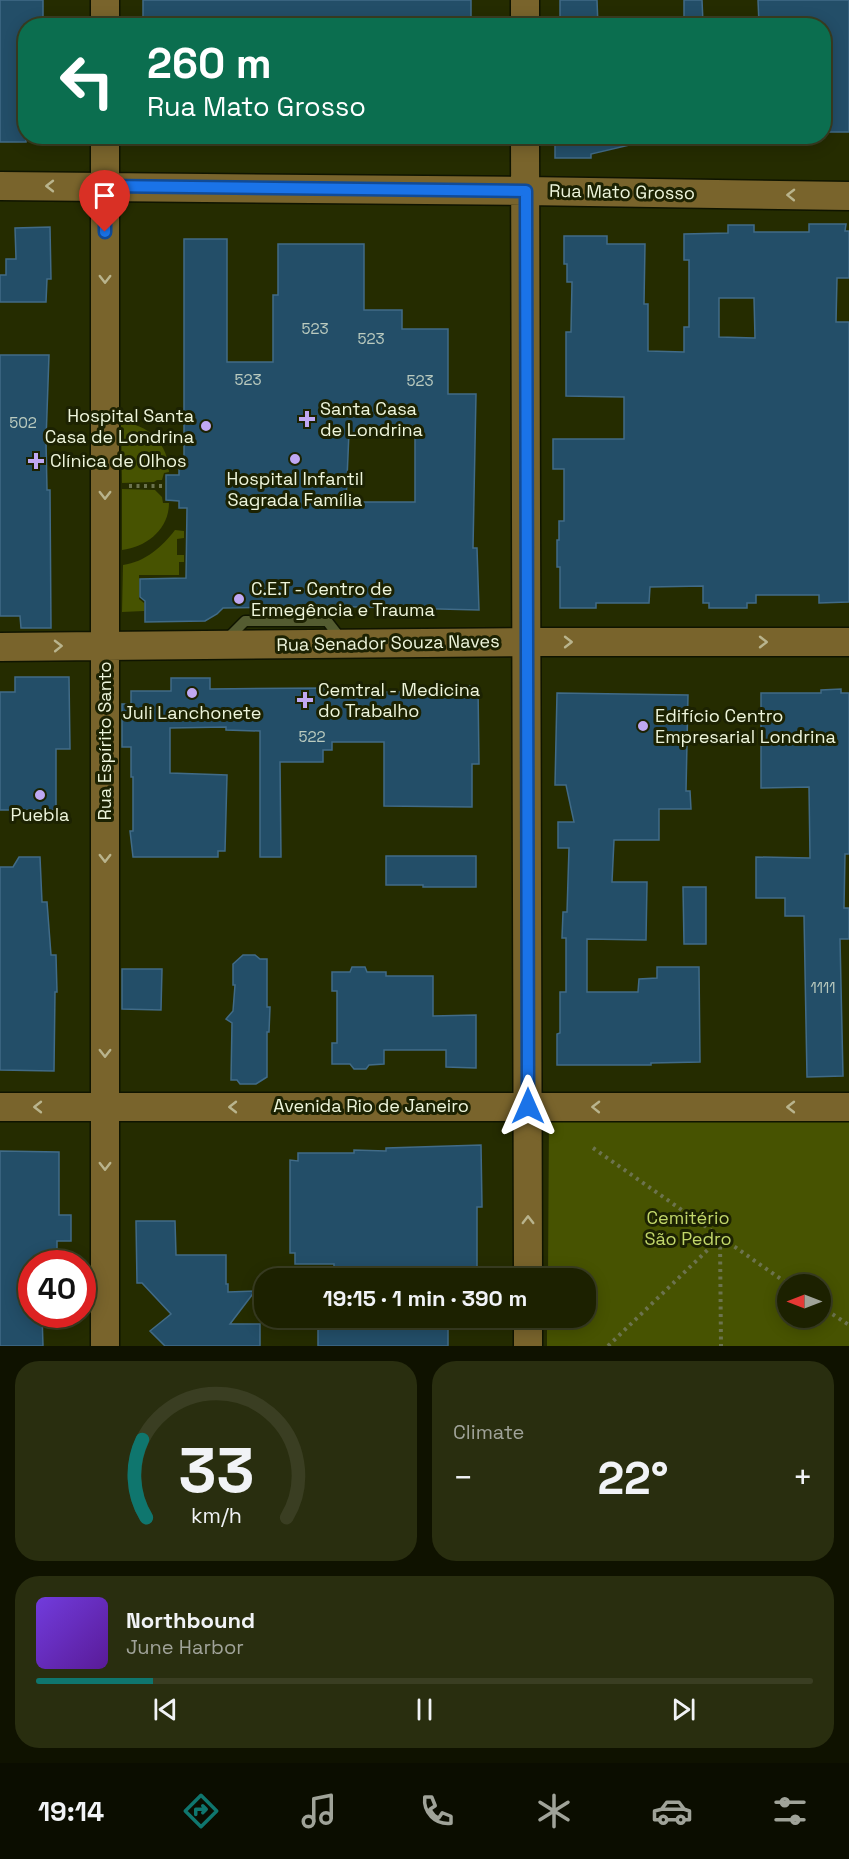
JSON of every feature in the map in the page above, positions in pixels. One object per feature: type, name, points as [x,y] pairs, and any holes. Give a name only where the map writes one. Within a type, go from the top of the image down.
[{"type":"street","points":[[105,0],[105,18]]},
{"type":"street","points":[[525,0],[525,18]]},
{"type":"street","name":"Rua Espírito Santo","points":[[105,144],[105,1346]]},
{"type":"street","points":[[525,144],[528,1268]]},
{"type":"street","name":"Rua Mato Grosso","points":[[0,186],[849,196]]},
{"type":"street","name":"Rua Senador Souza Naves","points":[[0,647],[526,642],[849,642]]},
{"type":"street","name":"Avenida Rio de Janeiro","points":[[0,1107],[849,1107]]},
{"type":"street","points":[[528,1328],[528,1346]]},
{"type":"path","points":[[105,485],[166,486]]},
{"type":"path","points":[[593,1148],[777,1277]]},
{"type":"path","points":[[608,1346],[720,1238]]},
{"type":"path","points":[[720,1238],[721,1346]]},
{"type":"path","points":[[831,1313],[849,1325]]},
{"type":"green space","points":[[121,422],[148,431],[161,444],[169,472],[164,473],[162,480],[122,483]]},
{"type":"green space","points":[[122,489],[155,490],[162,497],[163,503],[169,503],[165,521],[155,535],[140,545],[122,550]]},
{"type":"green space","points":[[175,530],[184,531],[184,538],[177,539],[177,555],[184,555],[184,562],[179,562],[179,575],[139,575],[139,599],[144,603],[144,611],[122,612],[123,565],[139,561],[152,553]]},
{"type":"green space","name":"Cemitério São Pedro","points":[[549,1114],[849,1114],[849,1346],[547,1346],[547,1328],[596,1328],[596,1268],[548,1268]]},
{"type":"building","points":[[0,0],[43,0],[43,18],[18,18],[18,142],[0,142]]},
{"type":"building","points":[[143,0],[471,0],[471,18],[143,18]]},
{"type":"building","points":[[560,0],[597,0],[598,18],[560,18]]},
{"type":"building","points":[[684,0],[702,0],[703,18],[684,18]]},
{"type":"building","points":[[758,0],[849,0],[849,132],[831,132],[831,18],[759,18]]},
{"type":"building","points":[[555,144],[634,144],[591,154],[591,158],[555,158]]},
{"type":"building","points":[[809,224],[846,224],[845,231],[849,231],[849,278],[837,278],[836,322],[849,322],[849,602],[819,603],[819,595],[756,595],[756,603],[747,603],[747,608],[709,608],[709,603],[703,603],[703,586],[650,587],[649,603],[596,603],[596,608],[560,608],[560,567],[557,567],[557,540],[559,540],[559,521],[564,521],[564,469],[553,469],[553,439],[624,439],[624,397],[566,396],[566,332],[571,332],[572,282],[567,282],[567,264],[564,264],[564,236],[607,236],[607,244],[645,244],[644,304],[648,304],[648,351],[684,352],[684,327],[689,327],[689,260],[684,260],[684,234],[728,233],[728,225],[754,225],[754,232],[809,232]],"holes":[[[719,298],[754,298],[755,338],[719,337]]]},
{"type":"building","points":[[50,227],[51,279],[47,279],[46,302],[0,302],[0,275],[6,275],[6,259],[16,259],[15,228]]},
{"type":"building","points":[[184,239],[227,239],[227,362],[273,362],[273,295],[278,295],[278,244],[364,244],[364,310],[402,310],[402,329],[448,329],[448,394],[476,394],[473,548],[477,548],[479,610],[319,606],[319,614],[292,614],[292,607],[223,608],[205,621],[145,622],[145,601],[140,597],[140,579],[186,578],[187,508],[179,508],[179,501],[166,500],[166,475],[179,475],[179,467],[184,467]],"holes":[[[349,432],[415,433],[415,502],[346,502]]]},
{"type":"building","points":[[0,355],[49,355],[46,441],[47,490],[50,490],[51,628],[21,628],[20,616],[0,616]]},
{"type":"building","points":[[15,677],[69,677],[70,749],[56,749],[56,810],[0,810],[0,692],[15,692]]},
{"type":"building","points":[[171,678],[210,678],[210,689],[324,688],[324,692],[437,692],[437,686],[478,686],[479,764],[472,764],[472,807],[384,806],[384,742],[332,742],[332,750],[323,750],[323,762],[280,762],[281,857],[260,857],[260,731],[226,730],[226,727],[170,728],[170,773],[227,775],[225,851],[218,851],[218,857],[133,857],[130,831],[133,831],[131,747],[122,747],[122,704],[131,704],[131,691],[171,691]]},
{"type":"building","points":[[841,689],[841,693],[849,693],[849,854],[845,854],[844,908],[849,908],[849,939],[840,939],[843,1076],[807,1077],[804,916],[785,916],[785,898],[756,898],[756,857],[810,858],[809,787],[761,788],[761,693],[821,693],[821,690]]},
{"type":"building","points":[[557,693],[688,695],[686,791],[690,791],[691,809],[659,809],[659,840],[614,840],[612,882],[647,882],[646,940],[587,939],[587,992],[638,992],[639,979],[657,978],[657,967],[699,967],[700,1062],[651,1063],[651,1065],[557,1065],[560,992],[566,992],[566,938],[562,938],[563,912],[567,912],[569,848],[558,848],[558,822],[574,822],[566,785],[555,785]]},
{"type":"building","points":[[386,856],[476,856],[476,887],[386,885]]},
{"type":"building","points":[[19,857],[40,857],[42,902],[47,902],[51,955],[56,955],[54,1071],[0,1070],[0,867],[13,867]]},
{"type":"building","points":[[683,887],[706,887],[706,944],[684,944]]},
{"type":"building","points":[[243,955],[255,955],[260,959],[267,959],[267,1007],[270,1007],[269,1032],[267,1032],[267,1077],[256,1084],[240,1084],[237,1080],[231,1080],[232,1023],[226,1019],[233,1011],[235,985],[233,985],[233,964]]},
{"type":"building","points":[[352,967],[365,967],[367,972],[386,972],[386,976],[433,976],[433,1016],[476,1015],[476,1068],[446,1067],[446,1050],[384,1050],[384,1064],[369,1065],[366,1069],[354,1069],[350,1064],[332,1064],[332,1043],[337,1043],[337,991],[332,991],[332,972],[350,972]]},
{"type":"building","points":[[122,969],[162,969],[161,1010],[122,1009]]},
{"type":"building","points":[[481,1145],[482,1207],[477,1207],[477,1268],[334,1268],[334,1264],[295,1264],[295,1253],[290,1253],[290,1160],[298,1161],[298,1153],[354,1153],[354,1150],[386,1151],[386,1148]]},
{"type":"building","points":[[0,1151],[59,1152],[59,1215],[71,1215],[71,1241],[57,1241],[57,1250],[18,1250],[18,1328],[42,1328],[43,1346],[0,1346]]},
{"type":"building","points":[[136,1221],[175,1221],[176,1255],[226,1255],[228,1292],[254,1291],[230,1324],[254,1324],[254,1328],[260,1328],[260,1346],[165,1346],[150,1331],[171,1314],[142,1283],[137,1283]]},
{"type":"building","points":[[318,1328],[448,1328],[448,1346],[318,1346]]},
{"type":"place","name":"Santa Casa de Londrina","points":[[307,419]]},
{"type":"place","name":"Hospital Santa Casa de Londrina","points":[[206,426]]},
{"type":"place","name":"Hospital Infantil Sagrada Família","points":[[295,459]]},
{"type":"place","name":"Clínica de Olhos","points":[[36,461]]},
{"type":"place","name":"C.E.T - Centro de Ermegência e Trauma","points":[[239,599]]},
{"type":"place","name":"Juli Lanchonete","points":[[192,693]]},
{"type":"place","name":"Cemtral - Medicina do Trabalho","points":[[305,700]]},
{"type":"place","name":"Edifício Centro Empresarial Londrina","points":[[643,726]]},
{"type":"place","name":"Puebla","points":[[40,795]]},
{"type":"route","points":[[105,232],[105,186],[526,191],[528,1106]]}]
